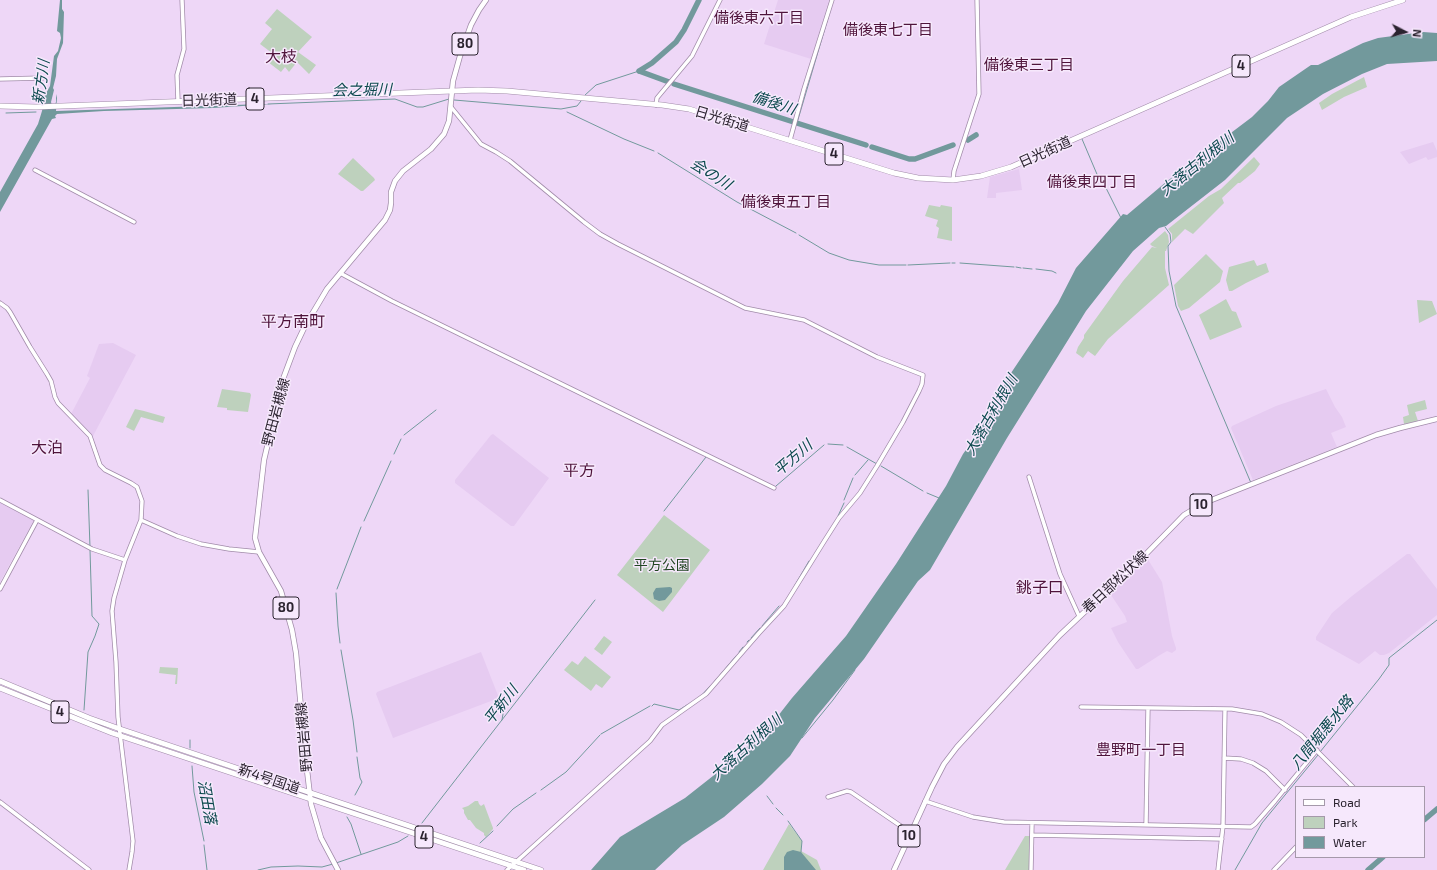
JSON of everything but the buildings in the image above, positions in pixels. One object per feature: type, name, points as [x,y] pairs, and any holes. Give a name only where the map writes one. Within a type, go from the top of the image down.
[{"type":"highway","name":"日光街道","points":[[0,106],[57,106],[499,90],[656,104],[697,111],[904,175],[953,180],[981,176],[1005,169],[1351,17],[1402,0]]},
{"type":"highway","name":"新4号国道","points":[[0,681],[70,711],[120,729],[541,870]]},
{"type":"highway","name":"新4号国道","points":[[0,688],[120,735],[524,870]]},
{"type":"main road","name":"野田岩槻線","points":[[338,870],[322,838],[311,799],[295,642],[281,591],[259,552],[255,538],[254,530],[262,469],[283,379],[295,347],[327,289],[385,220],[391,203],[391,192],[393,185],[398,177],[431,149],[444,134],[449,120],[456,70],[471,25],[486,0]]},
{"type":"main road","name":"春日部松伏線","points":[[894,870],[925,801],[944,764],[960,743],[1078,616],[1146,554],[1179,520],[1199,506],[1376,435],[1437,419]]},
{"type":"street","points":[[178,101],[177,75],[184,49],[182,0]]},
{"type":"street","points":[[656,104],[658,98],[692,56],[720,0]]},
{"type":"street","points":[[790,140],[804,89],[832,0]]},
{"type":"street","points":[[953,180],[954,171],[979,94],[977,0]]},
{"type":"street","points":[[0,79],[43,78]]},
{"type":"street","points":[[451,102],[481,144],[510,161],[600,234],[744,308],[804,320],[877,357],[923,375],[922,384],[919,391],[877,466],[860,493],[839,518],[784,606],[706,694],[662,725],[650,741],[507,870]]},
{"type":"street","points":[[35,170],[134,222]]},
{"type":"street","points":[[340,273],[392,301],[774,488]]},
{"type":"street","points":[[0,303],[10,312],[47,374],[51,381],[58,403],[90,436],[100,466],[105,470],[132,482],[137,487],[142,501],[141,520],[125,560],[114,598],[112,611],[120,735],[133,841],[129,870]]},
{"type":"street","points":[[1029,477],[1060,574],[1078,616]]},
{"type":"street","points":[[0,500],[90,548],[125,560]]},
{"type":"street","points":[[0,589],[37,520]]},
{"type":"street","points":[[141,520],[177,536],[201,544],[259,552]]},
{"type":"street","points":[[1081,707],[1225,709],[1251,711],[1262,714],[1281,722],[1301,735],[1351,786]]},
{"type":"street","points":[[1146,825],[1148,708]]},
{"type":"street","points":[[1218,870],[1223,826],[1225,709]]},
{"type":"street","points":[[925,801],[961,814],[1004,822],[1032,824],[1253,826],[1318,752]]},
{"type":"street","points":[[1224,758],[1253,763],[1266,771],[1285,790]]},
{"type":"street","points":[[828,797],[847,791],[851,792],[911,833]]},
{"type":"street","points":[[0,802],[89,870]]},
{"type":"street","points":[[1031,870],[1032,824]]},
{"type":"street","points":[[1032,835],[1222,839]]},
{"type":"street","points":[[1274,870],[1295,848]]},
{"type":"shaded area","points":[[778,0],[829,0],[811,59],[764,44]]},
{"type":"shaded area","points":[[1433,142],[1437,151],[1437,157],[1428,160],[1426,157],[1409,164],[1400,152]]},
{"type":"shaded area","points":[[1019,169],[1022,190],[996,193],[996,198],[987,198],[990,177]]},
{"type":"shaded area","points":[[113,343],[136,355],[93,436],[71,414],[90,378],[87,376],[99,344]]},
{"type":"shaded area","points":[[1326,389],[1346,427],[1331,433],[1337,447],[1253,480],[1231,428],[1232,426],[1276,406]]},
{"type":"shaded area","points":[[493,434],[549,478],[514,526],[511,526],[455,483],[455,480]]},
{"type":"shaded area","points":[[0,502],[34,520],[0,582]]},
{"type":"shaded area","points":[[1407,554],[1410,554],[1437,589],[1437,615],[1389,653],[1380,655],[1375,651],[1359,664],[1316,640],[1316,637],[1332,613]]},
{"type":"shaded area","points":[[1145,558],[1147,558],[1162,582],[1176,650],[1172,653],[1167,651],[1136,669],[1118,642],[1111,628],[1127,622],[1125,616],[1109,592]]},
{"type":"shaded area","points":[[481,652],[499,698],[393,738],[376,694],[377,692]]},
{"type":"green space","points":[[277,9],[312,37],[298,52],[316,65],[309,74],[297,62],[289,72],[285,67],[281,72],[268,62],[272,53],[260,44],[272,29],[265,23]]},
{"type":"green space","points":[[1364,77],[1367,87],[1344,97],[1322,110],[1319,103],[1332,94]]},
{"type":"green space","points":[[1254,157],[1260,164],[1255,171],[1238,183],[1222,198],[1224,203],[1193,234],[1185,229],[1172,242],[1172,234],[1168,229],[1209,196],[1221,189]]},
{"type":"green space","points":[[353,158],[375,180],[363,191],[338,174]]},
{"type":"green space","points":[[929,205],[952,207],[952,241],[937,238],[939,228],[936,226],[938,220],[925,216]]},
{"type":"green space","points":[[1165,231],[1168,235],[1169,242],[1165,251],[1165,268],[1169,285],[1108,339],[1095,356],[1088,351],[1083,358],[1076,353],[1084,338],[1084,335],[1123,281],[1152,247],[1157,248],[1150,244]]},
{"type":"green space","points":[[1206,254],[1223,271],[1220,282],[1189,308],[1181,311],[1178,306],[1174,285]]},
{"type":"green space","points":[[1254,260],[1257,266],[1266,263],[1269,272],[1232,291],[1229,291],[1226,280],[1229,267]]},
{"type":"green space","points":[[1226,299],[1232,311],[1236,312],[1242,327],[1210,340],[1199,315]]},
{"type":"green space","points":[[1417,300],[1432,301],[1437,314],[1419,323]]},
{"type":"green space","points":[[222,389],[250,393],[251,395],[248,412],[227,410],[227,408],[217,407]]},
{"type":"green space","points":[[1425,400],[1427,409],[1415,412],[1418,421],[1404,424],[1403,417],[1409,415],[1407,405]]},
{"type":"green space","points":[[135,409],[165,417],[163,423],[141,417],[134,431],[126,427]]},
{"type":"green space","name":"平方公園","points":[[664,515],[710,550],[663,612],[617,575]]},
{"type":"green space","points":[[604,636],[612,642],[602,655],[594,649]]},
{"type":"green space","points":[[585,656],[611,677],[602,688],[596,684],[591,691],[564,670],[572,661],[578,665]]},
{"type":"green space","points":[[160,667],[178,668],[177,684],[175,684],[176,675],[159,673]]},
{"type":"green space","points":[[475,801],[478,801],[481,806],[484,804],[493,828],[486,837],[484,833],[476,828],[470,820],[468,820],[462,808]]},
{"type":"green space","points":[[789,824],[802,841],[801,851],[817,860],[821,870],[763,870]]},
{"type":"green space","points":[[1025,836],[1030,836],[1029,870],[1005,870]]},
{"type":"water","points":[[60,0],[62,0],[62,9],[64,12],[63,43],[57,59],[56,76],[51,102],[53,109],[56,102],[56,94],[57,98],[56,111],[272,104],[213,108],[57,114],[55,116],[56,118],[52,119],[0,212],[0,192],[38,124],[44,97],[50,86],[54,56],[58,51],[61,38],[60,33],[57,31]]},
{"type":"water","name":"大落古利根川","points":[[1423,32],[1437,33],[1437,61],[1387,64],[1362,74],[1323,94],[1287,118],[1225,180],[1166,226],[1159,228],[1133,251],[1086,311],[1007,438],[930,570],[918,581],[864,659],[815,718],[790,756],[762,784],[724,817],[682,845],[655,870],[591,870],[620,837],[685,798],[732,761],[774,721],[846,636],[896,564],[946,486],[963,454],[978,433],[1009,376],[1058,303],[1076,268],[1123,214],[1127,215],[1166,182],[1252,117],[1279,87],[1311,65],[1318,65],[1363,43],[1378,38]]},
{"type":"water","points":[[656,588],[672,588],[672,592],[665,600],[659,601],[654,599],[653,593]]},
{"type":"water","points":[[793,850],[801,852],[816,870],[784,870],[784,857],[787,852]]},
{"type":"waterway","name":"会之堀川","points":[[639,71],[652,63],[676,42],[684,30],[699,0]]},
{"type":"waterway","points":[[797,123],[828,18]]},
{"type":"waterway","name":"会之堀川","points":[[584,96],[596,85],[639,71]]},
{"type":"waterway","name":"備後川","points":[[639,71],[669,82]]},
{"type":"waterway","name":"備後川","points":[[674,84],[866,145]]},
{"type":"waterway","name":"会之堀川","points":[[268,104],[395,99],[417,107],[423,107],[449,99]]},
{"type":"waterway","name":"会之堀川","points":[[454,100],[561,109],[577,106],[581,101]]},
{"type":"waterway","points":[[6,113],[36,112]]},
{"type":"waterway","name":"会の川","points":[[567,112],[624,139],[654,151]]},
{"type":"waterway","name":"備後川","points":[[968,140],[976,135]]},
{"type":"waterway","points":[[1082,139],[1099,179],[1106,188],[1121,218]]},
{"type":"waterway","name":"備後川","points":[[872,147],[909,159],[915,159],[953,145]]},
{"type":"waterway","name":"会の川","points":[[658,153],[737,202],[796,233]]},
{"type":"waterway","points":[[1165,227],[1170,234],[1171,242],[1168,246],[1169,271],[1176,306],[1251,483]]},
{"type":"waterway","name":"会の川","points":[[799,235],[829,253],[849,260],[879,265],[906,265]]},
{"type":"waterway","name":"会の川","points":[[908,265],[950,263]]},
{"type":"waterway","name":"会の川","points":[[960,263],[1014,267]]},
{"type":"waterway","name":"会の川","points":[[1016,267],[1021,268]]},
{"type":"waterway","name":"会の川","points":[[1023,268],[1032,269]]},
{"type":"waterway","name":"会の川","points":[[1036,269],[1056,273]]},
{"type":"waterway","points":[[404,435],[436,410]]},
{"type":"waterway","points":[[394,454],[401,439]]},
{"type":"waterway","name":"平方川","points":[[828,444],[843,445]]},
{"type":"waterway","name":"平方川","points":[[776,486],[824,445]]},
{"type":"waterway","name":"平方川","points":[[847,447],[877,464]]},
{"type":"waterway","name":"平新川","points":[[664,511],[706,457]]},
{"type":"waterway","name":"平方川","points":[[855,475],[868,460]]},
{"type":"waterway","points":[[364,521],[391,461]]},
{"type":"waterway","name":"平方川","points":[[881,466],[923,491]]},
{"type":"waterway","name":"平方川","points":[[844,500],[853,478]]},
{"type":"waterway","points":[[88,490],[90,547]]},
{"type":"waterway","points":[[927,493],[939,498]]},
{"type":"waterway","name":"平方川","points":[[838,516],[844,503]]},
{"type":"waterway","points":[[337,589],[361,527]]},
{"type":"waterway","points":[[84,710],[88,652],[99,624],[92,616],[90,550]]},
{"type":"waterway","name":"平方川","points":[[795,585],[809,561]]},
{"type":"waterway","points":[[336,593],[340,643]]},
{"type":"waterway","name":"平新川","points":[[422,823],[595,600]]},
{"type":"waterway","name":"平方川","points":[[762,626],[779,606]]},
{"type":"waterway","name":"八間堀悪水路","points":[[1320,752],[1379,679],[1389,665],[1389,658],[1437,620]]},
{"type":"waterway","name":"平方川","points":[[751,638],[760,628]]},
{"type":"waterway","name":"平方川","points":[[739,652],[743,647]]},
{"type":"waterway","points":[[341,650],[357,752]]},
{"type":"waterway","name":"平方川","points":[[714,682],[736,656]]},
{"type":"waterway","points":[[802,738],[855,670]]},
{"type":"waterway","name":"平方川","points":[[701,696],[710,686]]},
{"type":"waterway","points":[[502,701],[504,708],[502,720]]},
{"type":"waterway","name":"平方川","points":[[652,706],[654,704],[679,710],[687,705]]},
{"type":"waterway","points":[[601,734],[650,706]]},
{"type":"waterway","points":[[541,790],[566,772],[600,735]]},
{"type":"waterway","name":"沼田落","points":[[190,740],[190,748]]},
{"type":"waterway","name":"八間堀悪水路","points":[[1235,870],[1262,823],[1318,755]]},
{"type":"waterway","points":[[355,795],[362,782],[357,757]]},
{"type":"waterway","name":"沼田落","points":[[192,766],[194,792],[204,841]]},
{"type":"waterway","points":[[497,826],[513,809],[536,793]]},
{"type":"waterway","points":[[767,796],[773,804]]},
{"type":"waterway","points":[[0,800],[4,803]]},
{"type":"waterway","points":[[776,808],[783,815]]},
{"type":"waterway","points":[[1425,819],[1437,809]]},
{"type":"waterway","points":[[17,813],[23,818]]},
{"type":"waterway","points":[[347,817],[351,824],[361,854]]},
{"type":"waterway","points":[[26,819],[29,822]]},
{"type":"waterway","points":[[788,821],[802,841],[801,852]]},
{"type":"waterway","points":[[32,824],[54,841]]},
{"type":"waterway","points":[[480,843],[493,831]]},
{"type":"waterway","name":"平新川","points":[[336,863],[398,842],[408,836]]},
{"type":"waterway","name":"沼田落","points":[[204,845],[207,870]]},
{"type":"waterway","points":[[1368,870],[1382,858]]},
{"type":"waterway","name":"平新川","points":[[258,870],[271,867],[322,867],[333,864]]},
{"type":"district","name":"備後東六丁目","points":[[759,18]]},
{"type":"district","name":"備後東七丁目","points":[[888,30]]},
{"type":"district","name":"大枝","points":[[281,57]]},
{"type":"district","name":"備後東三丁目","points":[[1029,65]]},
{"type":"district","name":"備後東四丁目","points":[[1092,182]]},
{"type":"district","name":"備後東五丁目","points":[[786,202]]},
{"type":"district","name":"平方南町","points":[[293,322]]},
{"type":"district","name":"大泊","points":[[47,448]]},
{"type":"district","name":"平方","points":[[579,471]]},
{"type":"district","name":"銚子口","points":[[1040,588]]},
{"type":"district","name":"豊野町一丁目","points":[[1141,750]]},
{"type":"water label","name":"新方川","points":[[41,82]]}]
